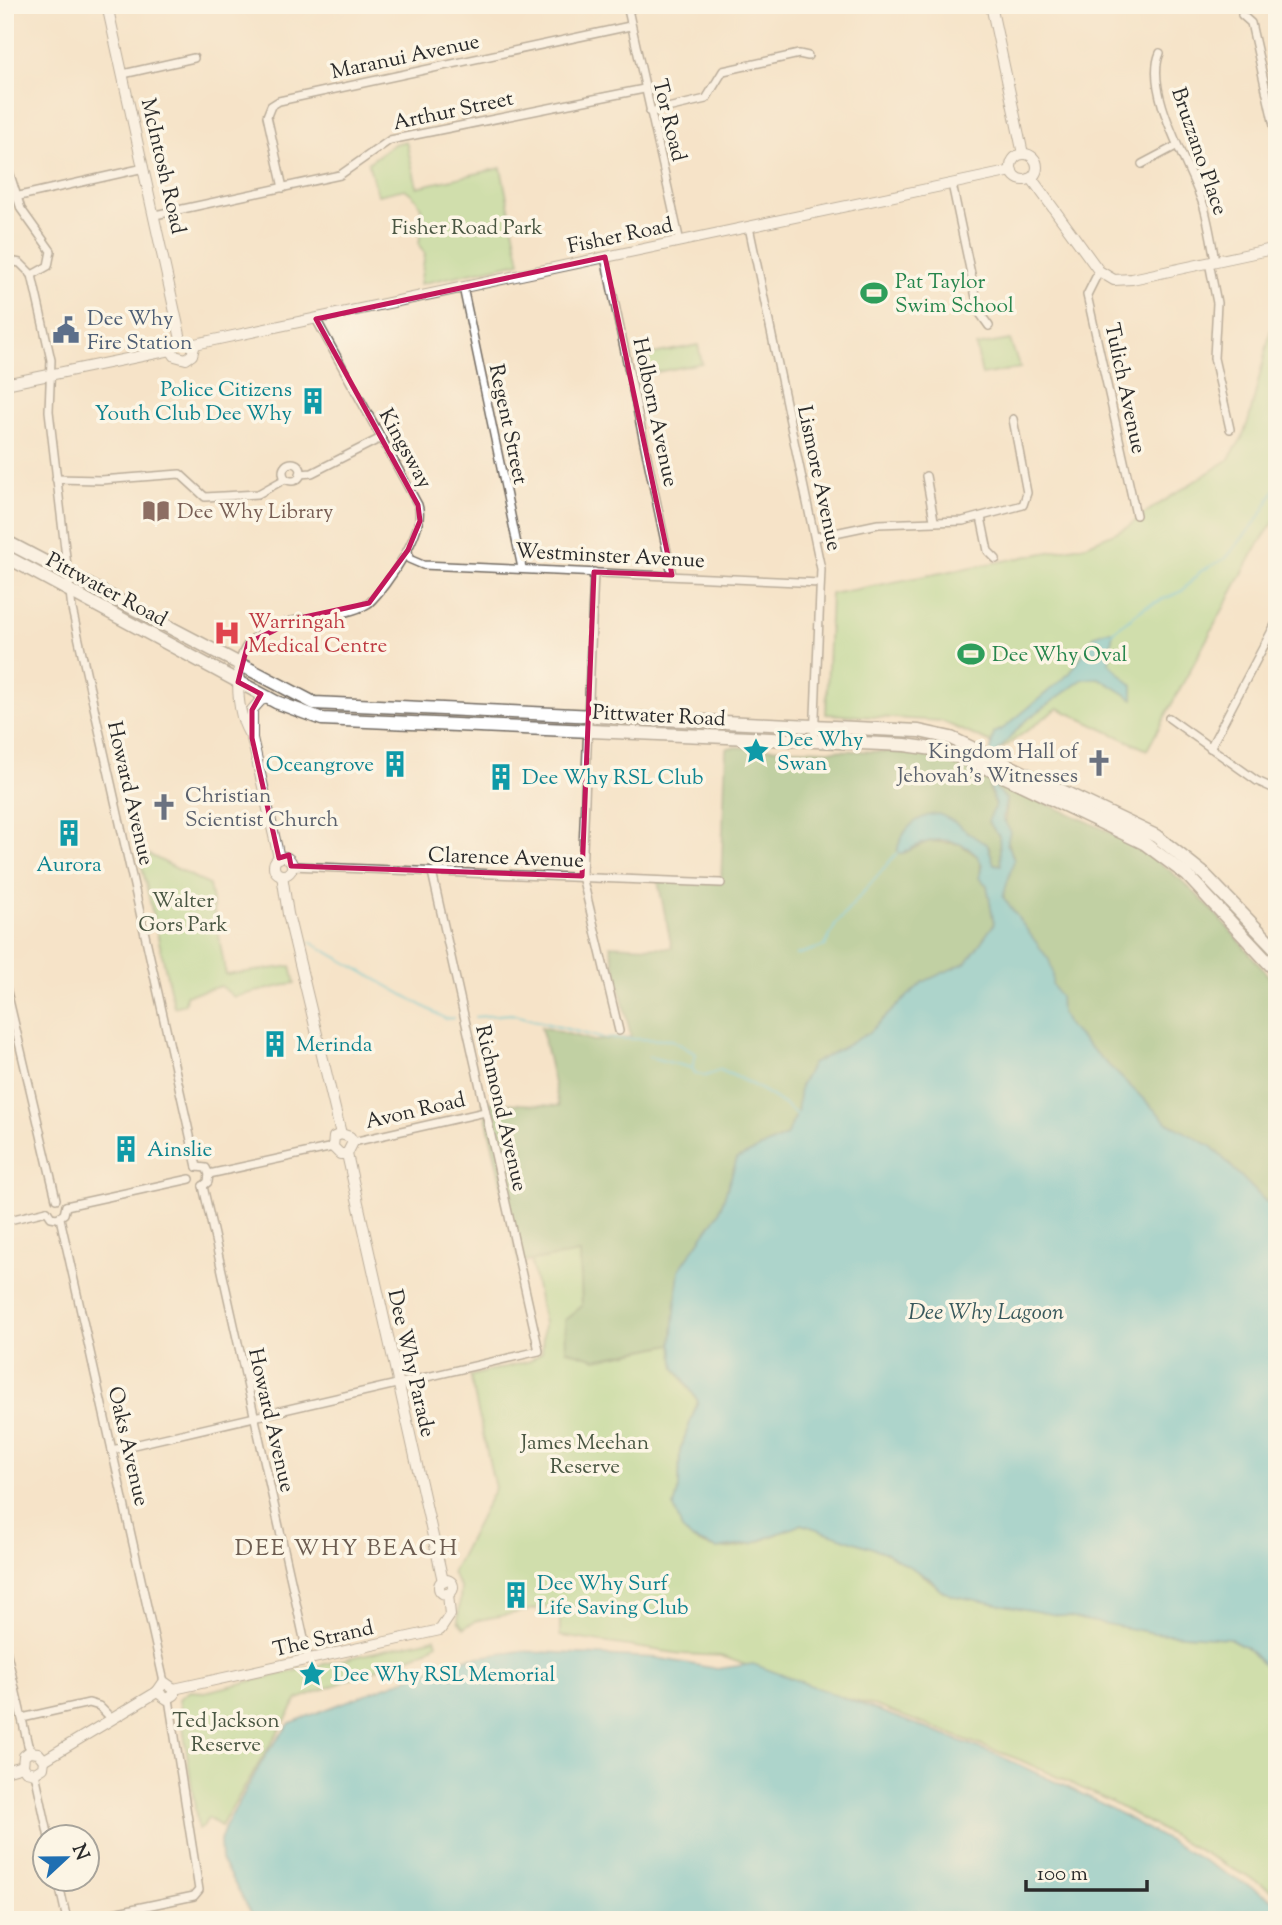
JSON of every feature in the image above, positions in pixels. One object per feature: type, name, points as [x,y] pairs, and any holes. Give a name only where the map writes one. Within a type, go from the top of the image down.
[{"type":"highway","name":"Pittwater Road","points":[[5,541],[293,694],[322,704],[919,731],[941,735],[1001,760],[1166,842],[1204,874],[1277,950]]},
{"type":"highway","name":"Pittwater Road","points":[[5,556],[269,698],[301,712],[331,720],[922,746],[974,762],[1118,829],[1159,852],[1187,875],[1277,972]]},
{"type":"main road","name":"McIntosh Road","points":[[107,5],[180,335]]},
{"type":"main road","points":[[991,5],[1023,154]]},
{"type":"main road","points":[[1023,154],[1031,156],[1037,163],[1037,172],[1031,178],[1021,180],[1012,171],[1012,162],[1023,154]]},
{"type":"main road","name":"Fisher Road","points":[[195,344],[1012,171]]},
{"type":"main road","points":[[1031,178],[1099,271],[1114,280],[1125,280],[1277,248]]},
{"type":"main road","points":[[180,335],[191,338],[195,344],[192,355],[186,359],[175,356],[171,350],[172,342],[180,335]]},
{"type":"main road","points":[[5,384],[171,350]]},
{"type":"main road","points":[[239,665],[238,682],[246,730],[252,738]]},
{"type":"main road","points":[[269,698],[261,700],[252,709],[252,738],[279,858],[274,868],[282,875],[288,914],[341,1134]]},
{"type":"main road","points":[[279,858],[287,859],[291,866],[289,871],[282,875]]},
{"type":"main road","points":[[341,1134],[350,1137],[353,1142],[347,1154],[340,1154],[332,1147],[334,1137],[341,1134]]},
{"type":"main road","name":"Dee Why Parade","points":[[347,1154],[443,1581],[439,1590],[448,1594]]},
{"type":"main road","name":"The Strand","points":[[172,1694],[440,1630],[450,1615],[448,1594]]},
{"type":"main road","points":[[44,1760],[158,1692],[164,1682],[172,1694],[162,1698],[158,1692]]},
{"type":"main road","points":[[33,1752],[38,1753],[44,1760],[43,1768],[35,1773],[26,1771],[23,1766],[24,1756],[33,1752]]},
{"type":"main road","points":[[5,1771],[23,1766]]},
{"type":"street","points":[[628,8],[638,5]]},
{"type":"street","name":"Tor Road","points":[[628,8],[680,242]]},
{"type":"street","points":[[1242,15],[1253,29],[1277,139]]},
{"type":"street","name":"Maranui Avenue","points":[[283,188],[267,116],[271,106],[279,101],[631,26]]},
{"type":"street","name":"Bruzzano Place","points":[[1160,53],[1156,67],[1158,80],[1176,146],[1204,207],[1217,303],[1214,358],[1230,429]]},
{"type":"street","points":[[650,112],[706,99],[723,71],[799,54],[808,56]]},
{"type":"street","points":[[123,74],[194,58]]},
{"type":"street","name":"Arthur Street","points":[[155,215],[340,175],[390,140],[644,89]]},
{"type":"street","points":[[1142,164],[1176,146]]},
{"type":"street","points":[[5,159],[15,197],[51,251],[48,266],[32,275],[20,263],[5,260]]},
{"type":"street","points":[[15,197],[144,167]]},
{"type":"street","points":[[952,184],[979,312],[989,327]]},
{"type":"street","name":"Lismore Avenue","points":[[749,227],[816,537],[820,583],[814,740]]},
{"type":"street","name":"Holborn Avenue","points":[[605,257],[672,575]]},
{"type":"street","name":"Tulich Avenue","points":[[1099,271],[1087,295],[1136,515]]},
{"type":"street","name":"Howard Avenue","points":[[32,275],[51,360],[49,411],[69,590],[197,1167]]},
{"type":"street","name":"Regent Street","points":[[463,288],[522,568]]},
{"type":"street","name":"Kingsway","points":[[239,665],[241,655],[254,636],[300,618],[369,603],[408,550],[420,522],[420,510],[316,319]]},
{"type":"street","points":[[816,537],[878,524],[963,521],[1023,505],[1027,493],[1013,419]]},
{"type":"street","points":[[300,474],[312,473],[381,438]]},
{"type":"street","points":[[56,479],[102,480],[180,474],[205,497],[258,494],[285,479],[296,480],[300,474],[298,467],[289,464],[283,472],[285,479]]},
{"type":"street","points":[[926,476],[934,520]]},
{"type":"street","points":[[981,517],[988,551],[996,559]]},
{"type":"street","name":"Westminster Avenue","points":[[408,550],[409,559],[423,565],[820,583]]},
{"type":"street","points":[[594,572],[582,876],[619,1031]]},
{"type":"street","points":[[1210,748],[1277,621]]},
{"type":"street","points":[[1169,718],[1257,781],[1277,790]]},
{"type":"street","name":"Clarence Avenue","points":[[291,866],[721,883]]},
{"type":"street","name":"Richmond Avenue","points":[[397,1384],[539,1351],[432,873]]},
{"type":"street","points":[[5,983],[56,1199],[66,1206],[190,1179]]},
{"type":"street","name":"Avon Road","points":[[353,1142],[485,1112]]},
{"type":"street","points":[[209,1174],[332,1147]]},
{"type":"street","points":[[197,1167],[206,1168],[209,1174],[208,1182],[203,1186],[194,1184],[190,1179],[191,1172],[197,1167]]},
{"type":"street","name":"Howard Avenue","points":[[203,1186],[309,1661]]},
{"type":"street","points":[[56,1199],[48,1204],[47,1211],[51,1217],[60,1218],[65,1213],[66,1206]]},
{"type":"street","points":[[5,1221],[47,1211]]},
{"type":"street","name":"Oaks Avenue","points":[[60,1218],[164,1682]]},
{"type":"street","points":[[112,1450],[397,1384]]},
{"type":"street","points":[[5,1645],[33,1752]]},
{"type":"street","points":[[80,1920],[197,1894],[200,1885],[172,1694]]},
{"type":"street","points":[[22,1718],[89,1703],[99,1706],[112,1719]]},
{"type":"street","points":[[35,1773],[46,1824]]},
{"type":"street","points":[[62,1894],[68,1920]]},
{"type":"highlighted area","points":[[605,257],[672,575],[594,572],[582,876],[291,866],[289,855],[279,858],[252,738],[252,710],[261,694],[238,682],[248,643],[300,618],[369,603],[408,550],[420,521],[418,505],[316,319]]},
{"type":"green space","name":"Fisher Road Park","points":[[406,141],[417,187],[501,168],[520,262],[420,284],[425,254],[419,245],[421,207],[405,189],[378,195],[368,163],[394,144]]},
{"type":"green space","points":[[1277,305],[1277,517],[1255,550],[1147,750],[1058,708],[1003,748],[941,721],[826,714],[831,594],[1086,545],[1126,528],[1228,460],[1242,438],[1249,419]]},
{"type":"green space","points":[[1010,340],[1020,368],[982,375],[976,346]]},
{"type":"green space","points":[[698,345],[702,363],[642,375],[638,357]]},
{"type":"green space","points":[[731,747],[921,753],[990,778],[989,789],[996,805],[988,822],[999,836],[1001,865],[994,864],[989,847],[942,816],[918,822],[907,830],[902,836],[897,853],[902,854],[929,841],[960,844],[981,859],[980,879],[987,885],[994,924],[967,962],[923,982],[867,1034],[810,1069],[800,1086],[797,1114],[786,1136],[737,1159],[719,1213],[679,1270],[672,1344],[596,1359],[566,1350],[565,1320],[582,1306],[580,1253],[519,1263],[483,1102],[559,1106],[541,1027],[594,1041],[631,1037],[610,945],[672,948],[658,881],[721,883],[726,749]]},
{"type":"green space","points":[[998,782],[1117,836],[1171,871],[1204,902],[1277,986],[1277,1208],[1265,1201],[1212,1147],[1167,1122],[1067,1025],[1061,1012],[1060,997],[1052,984],[1049,960],[1004,900],[1004,884],[1013,856],[1006,828],[1006,799],[996,789]]},
{"type":"green space","name":"Walter Gors Park","points":[[138,849],[209,885],[226,975],[291,966],[295,983],[234,997],[221,986],[186,995],[185,1004],[174,1007]]},
{"type":"green space","name":"James Meehan Reserve","points":[[580,1252],[582,1306],[605,1358],[672,1344],[675,1368],[698,1401],[680,1450],[679,1488],[674,1507],[693,1539],[705,1546],[733,1548],[762,1540],[801,1524],[838,1534],[893,1556],[926,1577],[940,1590],[1154,1633],[1229,1638],[1246,1647],[1277,1678],[1277,1893],[1105,1799],[1020,1760],[876,1706],[834,1696],[721,1656],[682,1654],[560,1636],[560,1604],[475,1621],[464,1628],[458,1621],[461,1589],[452,1573],[495,1488],[470,1376],[530,1361],[542,1352],[544,1323],[531,1261]]},
{"type":"green space","name":"Ted Jackson Reserve","points":[[435,1638],[437,1643],[428,1650],[298,1699],[221,1826],[208,1818],[202,1828],[198,1829],[179,1699],[190,1691],[205,1692]]},
{"type":"water","name":"Dee Why Lagoon","points":[[1113,631],[1109,663],[1133,686],[1133,699],[1099,678],[1083,679],[1024,722],[998,751],[999,779],[996,789],[1006,799],[1003,819],[1010,831],[1007,844],[1014,860],[1003,897],[1049,960],[1053,973],[1052,984],[1060,997],[1061,1012],[1067,1025],[1167,1122],[1212,1147],[1265,1201],[1277,1208],[1277,1678],[1246,1647],[1229,1638],[1154,1633],[954,1596],[940,1590],[929,1578],[884,1552],[802,1524],[754,1543],[717,1549],[692,1539],[682,1530],[674,1507],[679,1488],[680,1450],[698,1401],[675,1368],[672,1344],[679,1270],[719,1213],[737,1159],[786,1136],[797,1114],[800,1086],[812,1064],[867,1034],[923,982],[967,962],[994,924],[987,885],[979,878],[982,866],[974,853],[951,841],[935,840],[901,854],[897,853],[901,838],[916,821],[938,814],[952,820],[987,844],[994,864],[1001,865],[999,836],[988,821],[996,805],[989,769],[994,733],[1004,728],[1070,673],[1095,635]]},
{"type":"water","points":[[520,1651],[657,1658],[717,1669],[753,1664],[995,1754],[1097,1801],[1277,1902],[1277,1920],[251,1920],[252,1914],[221,1860],[220,1841],[225,1827],[267,1753],[290,1723],[455,1660]]},
{"type":"waterway","points":[[1111,633],[1145,607],[1182,591],[1201,571],[1226,558],[1259,518],[1277,486]]},
{"type":"waterway","points":[[796,955],[825,946],[836,924],[897,853]]},
{"type":"waterway","points":[[310,942],[446,1019],[453,1018]]},
{"type":"waterway","points":[[475,1017],[511,1014],[601,1038],[672,1040],[696,1054],[692,1068],[695,1073],[705,1076],[720,1070],[731,1074],[761,1090],[799,1116]]},
{"type":"waterway","points":[[649,1057],[692,1068]]},
{"type":"place","name":"Pat Taylor Swim School","points":[[874,293]]},
{"type":"place","name":"Dee Why Fire Station","points":[[66,330]]},
{"type":"place","name":"Police Citizens Youth Club Dee Why","points":[[313,401]]},
{"type":"place","name":"Dee Why Library","points":[[156,511]]},
{"type":"place","name":"Warringah Medical Centre","points":[[227,633]]},
{"type":"place","name":"Dee Why Oval","points":[[971,654]]},
{"type":"place","name":"Dee Why Swan","points":[[756,751]]},
{"type":"place","name":"Kingdom Hall of Jehovah's Witnesses","points":[[1099,763]]},
{"type":"place","name":"Oceangrove","points":[[395,764]]},
{"type":"place","name":"Dee Why RSL Club","points":[[501,777]]},
{"type":"place","name":"Christian Scientist Church","points":[[164,807]]},
{"type":"place","name":"Aurora","points":[[69,833]]},
{"type":"place","name":"Merinda","points":[[275,1044]]},
{"type":"place","name":"Ainslie","points":[[126,1149]]},
{"type":"place","name":"Dee Why Surf Life Saving Club","points":[[516,1595]]},
{"type":"place","name":"Dee Why RSL Memorial","points":[[312,1674]]},
{"type":"district","name":"DEE WHY BEACH","points":[[347,1547]]}]
